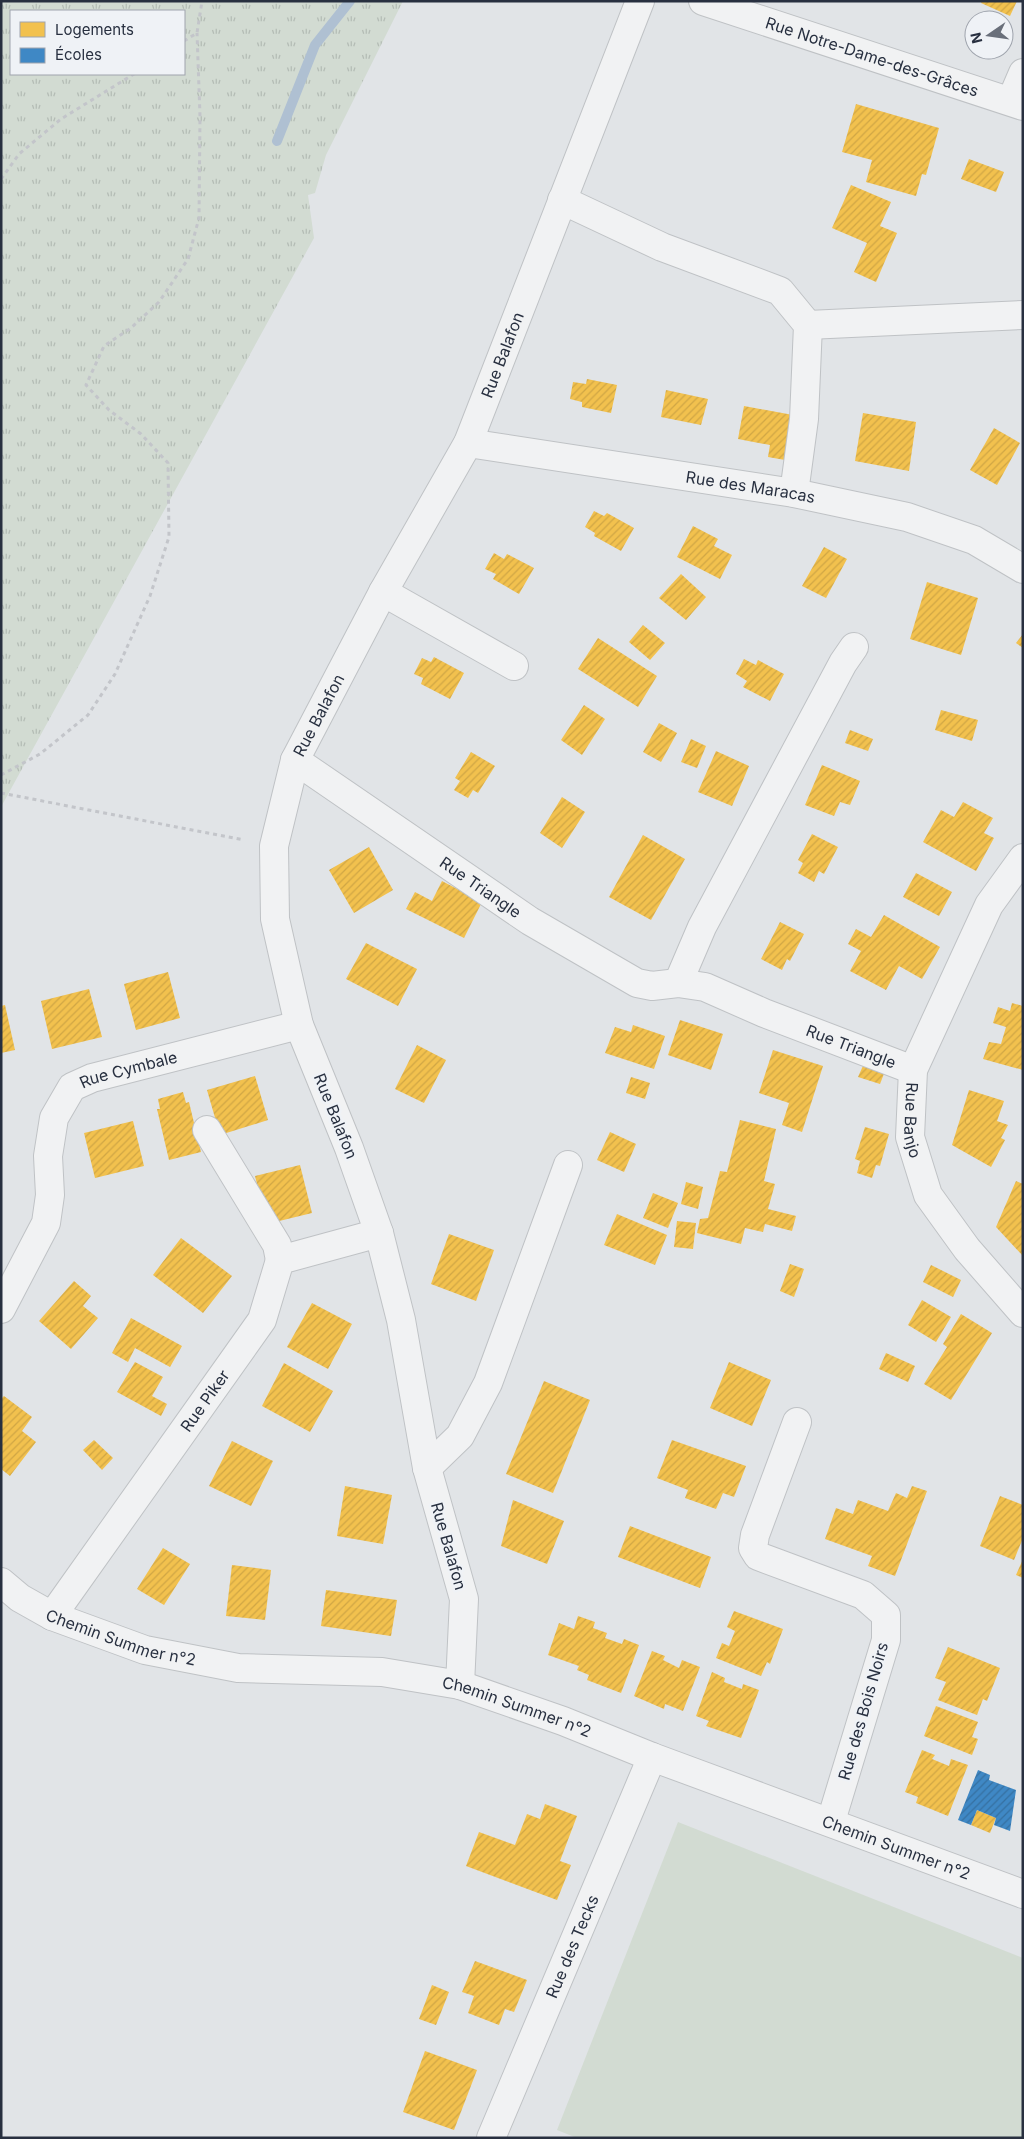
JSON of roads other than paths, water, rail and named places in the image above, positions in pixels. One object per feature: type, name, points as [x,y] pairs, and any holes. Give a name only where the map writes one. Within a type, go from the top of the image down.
[{"type":"street","name":"Rue Balafon","points":[[460,1685],[464,1599],[426,1468],[401,1320],[379,1233],[349,1148],[299,1025],[275,919],[274,846],[295,760],[382,592],[468,443],[640,1]]},
{"type":"street","name":"Rue Notre-Dame-des-Grâces","points":[[703,1],[1017,103],[1023,73]]},
{"type":"street","points":[[562,200],[662,247],[780,290],[808,325],[804,419],[794,494]]},
{"type":"street","points":[[808,325],[1023,315]]},
{"type":"street","name":"Rue des Maracas","points":[[468,443],[794,494],[907,517],[974,540],[1023,568]]},
{"type":"street","points":[[382,592],[514,666]]},
{"type":"street","points":[[678,983],[702,927],[843,663],[854,647]]},
{"type":"street","name":"Rue Triangle","points":[[295,760],[530,921],[637,983],[652,986],[678,983],[705,987],[764,1013],[913,1070]]},
{"type":"street","name":"Rue Banjo","points":[[1023,858],[990,905],[913,1070],[910,1137],[928,1195],[967,1249],[1023,1313]]},
{"type":"street","name":"Rue Cymbale","points":[[1,1310],[46,1223],[50,1195],[48,1156],[54,1118],[72,1087],[92,1078],[299,1025]]},
{"type":"street","points":[[207,1130],[277,1245],[280,1260],[379,1233]]},
{"type":"street","points":[[426,1468],[460,1436],[488,1383],[568,1165]]},
{"type":"street","name":"Rue Piker","points":[[52,1616],[262,1320],[280,1260]]},
{"type":"street","name":"Rue des Bois Noirs","points":[[797,1422],[755,1535],[752,1548],[758,1556],[864,1596],[886,1615],[886,1640],[831,1821]]},
{"type":"street","name":"Chemin Summer n°2","points":[[1,1582],[20,1598],[52,1616],[145,1650],[238,1668],[382,1672],[460,1685],[563,1720],[652,1757],[831,1821],[1023,1894]]},
{"type":"street","name":"Rue des Tecks","points":[[492,2138],[652,1757]]},
{"type":"waterway","points":[[277,141],[315,45],[350,1]]}]
